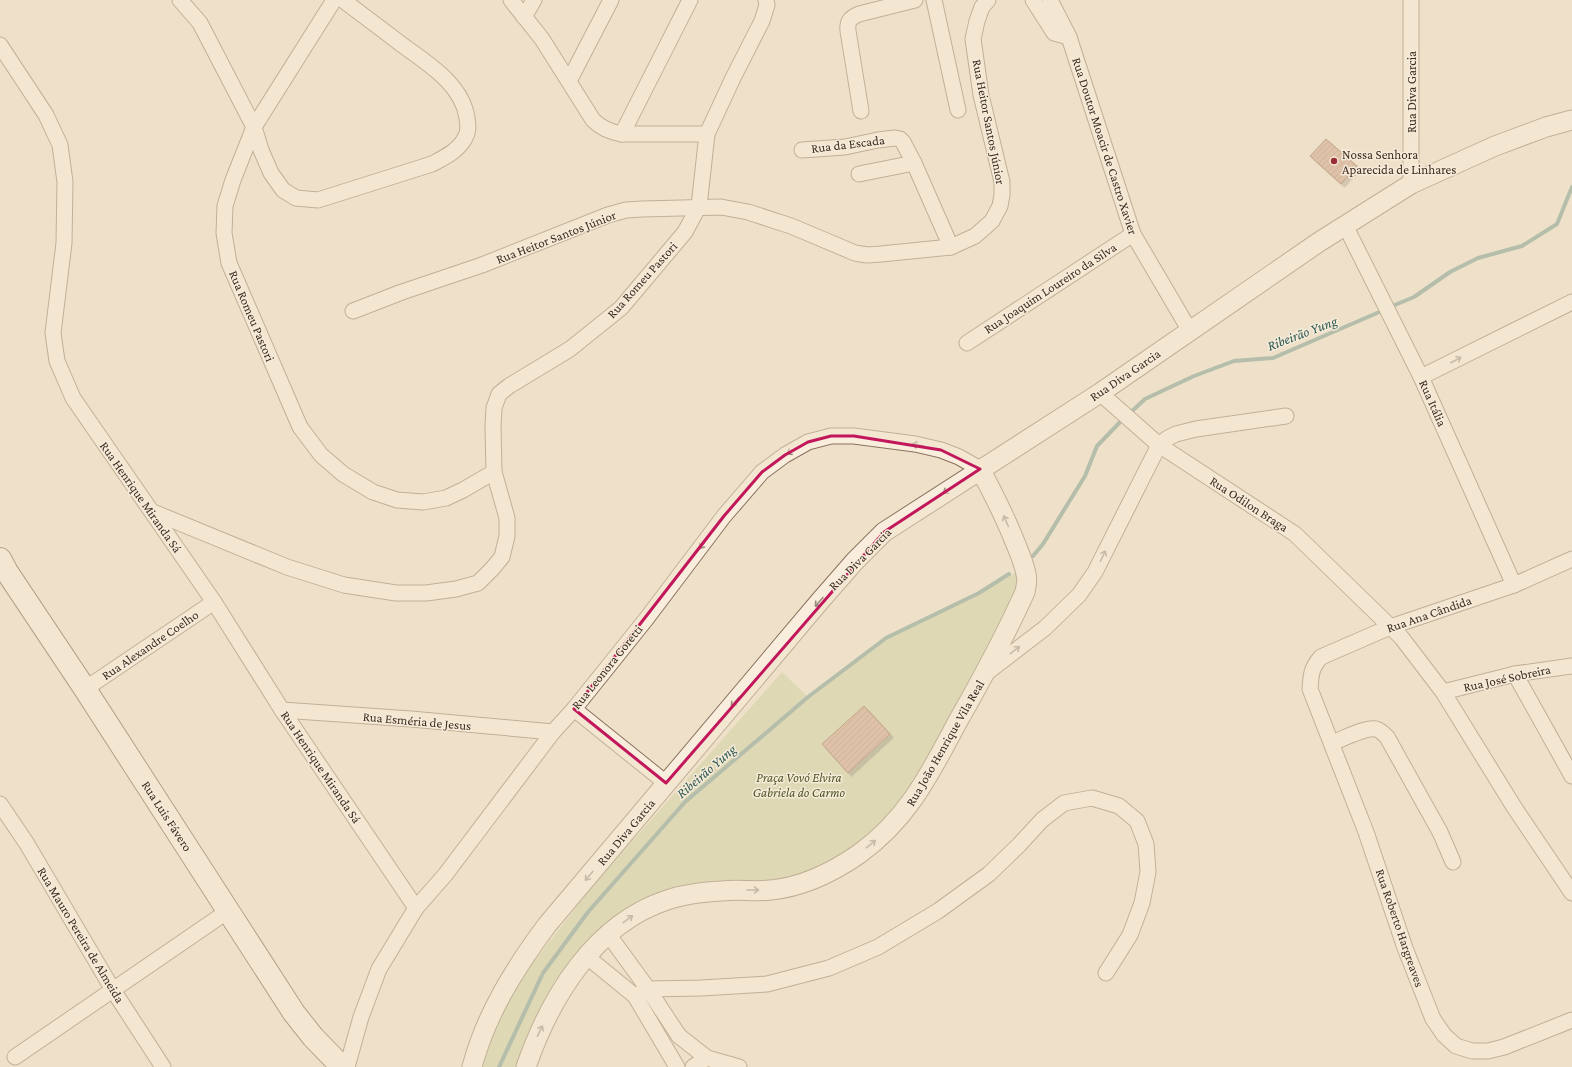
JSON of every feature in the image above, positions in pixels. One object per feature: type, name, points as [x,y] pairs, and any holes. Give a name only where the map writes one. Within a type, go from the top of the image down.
[{"type":"main road","name":"Rua Luis Fávero","points":[[2,567],[85,689],[294,1013],[313,1037],[342,1067]]},
{"type":"street","points":[[180,0],[200,23],[254,127],[271,173],[283,190],[296,198],[318,200],[432,164],[449,155],[459,147],[466,137],[469,128],[464,106],[452,86],[437,70],[343,0]]},
{"type":"street","name":"Rua Romeu Pastori","points":[[334,0],[254,127],[233,180],[225,206],[224,233],[229,263],[300,427],[321,455],[343,474],[373,492],[397,500],[423,502],[446,498],[494,472]]},
{"type":"street","points":[[511,0],[542,39],[593,120],[604,129],[622,134],[707,134]]},
{"type":"street","points":[[524,17],[534,0]]},
{"type":"street","points":[[569,81],[611,0]]},
{"type":"street","points":[[622,134],[690,0]]},
{"type":"street","points":[[699,206],[707,134],[762,21],[767,5],[766,0]]},
{"type":"street","points":[[860,111],[848,31],[848,21],[850,18],[859,14],[915,0]]},
{"type":"street","points":[[934,0],[958,110]]},
{"type":"street","name":"Rua Heitor Santos Júnior","points":[[353,311],[402,292],[482,265],[608,215],[634,210],[699,206],[721,207],[748,212],[791,226],[839,247],[867,255],[951,247],[975,236],[992,221],[1000,206],[1002,195],[1002,182],[981,95],[973,39],[982,7],[988,0]]},
{"type":"street","points":[[1033,0],[1052,30],[1058,35],[1069,37]]},
{"type":"street","name":"Rua Doutor Moacir de Castro Xavier","points":[[1050,0],[1069,37],[1133,234],[1190,330]]},
{"type":"street","name":"Rua Diva Garcia","points":[[1411,0],[1411,184]]},
{"type":"street","name":"Rua Henrique Miranda Sá","points":[[0,45],[46,115],[60,145],[65,182],[64,243],[54,333],[57,361],[73,398],[214,602],[282,710],[416,908]]},
{"type":"street","name":"Rua Diva Garcia","points":[[472,1067],[483,1031],[511,976],[530,947],[820,600],[884,532],[1100,393],[1344,225],[1411,184],[1495,146],[1546,127],[1572,120]]},
{"type":"street","name":"Rua da Escada","points":[[802,150],[845,147],[894,138],[900,139],[903,142],[914,163]]},
{"type":"street","points":[[859,174],[914,163],[951,247]]},
{"type":"street","name":"Rua Romeu Pastori","points":[[153,512],[287,568],[344,585],[396,593],[426,593],[456,589],[478,583],[502,557],[507,536],[507,518],[494,472],[494,408],[499,394],[509,386],[570,349],[621,308],[685,232],[699,206]]},
{"type":"street","name":"Rua Itália","points":[[1344,225],[1421,377],[1514,585]]},
{"type":"street","name":"Rua Joaquim Loureiro da Silva","points":[[967,342],[1133,234]]},
{"type":"street","points":[[1421,377],[1572,302]]},
{"type":"street","name":"Rua Odilon Braga","points":[[1100,393],[1159,445],[1295,534],[1390,627]]},
{"type":"street","points":[[985,674],[1045,628],[1078,595],[1095,572],[1159,445],[1172,436],[1189,431],[1286,416]]},
{"type":"street","name":"Rua Leonora Goretti","points":[[347,1067],[361,1017],[379,969],[416,908],[445,874],[553,732],[574,709],[647,618],[724,516],[762,472],[785,455],[808,442],[832,436],[854,436],[916,444],[941,450],[959,457],[980,469]]},
{"type":"street","name":"Rua João Henrique Vila Real","points":[[526,1067],[534,1044],[554,1004],[571,976],[586,956],[608,934],[637,913],[668,899],[725,890],[770,890],[788,887],[826,873],[860,853],[881,836],[906,810],[922,787],[985,674],[1025,592],[1027,583],[1027,575],[1012,533],[997,499],[980,469]]},
{"type":"street","name":"Rua Ana Cândida","points":[[1310,689],[1310,676],[1313,666],[1321,657],[1390,627],[1514,585],[1572,559]]},
{"type":"street","name":"Rua Alexandre Coelho","points":[[85,689],[214,602]]},
{"type":"street","points":[[1390,627],[1401,636],[1443,692],[1514,807],[1572,893]]},
{"type":"street","name":"Rua José Sobreira","points":[[1443,692],[1516,674],[1572,666]]},
{"type":"street","points":[[1516,674],[1572,776]]},
{"type":"street","name":"Rua Roberto Hargreaves","points":[[1310,689],[1366,832],[1408,956],[1433,1019],[1444,1035],[1456,1046],[1472,1051],[1488,1051],[1504,1047],[1572,1020]]},
{"type":"street","points":[[574,709],[666,783]]},
{"type":"street","name":"Rua Esméria de Jesus","points":[[282,710],[411,719],[553,732]]},
{"type":"street","points":[[1332,743],[1356,733],[1371,729],[1377,730],[1387,737],[1440,832],[1453,862]]},
{"type":"street","points":[[641,993],[767,984],[829,968],[871,950],[938,911],[989,874],[1042,820],[1064,803],[1092,798],[1119,806],[1137,822],[1146,844],[1148,872],[1142,903],[1130,935],[1106,973]]},
{"type":"street","name":"Rua Mauro Pereira de Almeida","points":[[0,804],[26,844],[113,990],[163,1067]]},
{"type":"street","points":[[15,1057],[228,911]]},
{"type":"street","points":[[608,934],[641,993],[677,1067]]},
{"type":"street","points":[[586,956],[641,993],[679,1036],[707,1058],[739,1067]]},
{"type":"street","points":[[693,1067],[707,1058]]},
{"type":"highlighted area","points":[[831,436],[854,436],[941,450],[980,469],[884,532],[666,783],[574,709],[724,516],[762,472],[785,455],[808,442]]},
{"type":"green space","name":"Praça Vovó Elvira Gabriela do Carmo","points":[[1022,569],[1020,587],[966,698],[884,830],[803,878],[669,898],[604,948],[560,1005],[530,1067],[479,1067],[492,1030],[517,983],[596,882],[782,672],[808,697],[886,638],[979,593]]},
{"type":"building","name":"Nossa Senhora Aparecida de Linhares","points":[[1326,139],[1357,166],[1341,184],[1310,156]]},
{"type":"building","points":[[864,706],[890,734],[848,773],[822,744]]},
{"type":"waterway","name":"Ribeirão Yung","points":[[1390,307],[1414,297],[1450,272],[1478,258],[1522,246],[1557,224],[1572,187]]},
{"type":"waterway","name":"Ribeirão Yung","points":[[1129,414],[1145,399],[1194,376],[1234,361],[1273,358],[1384,310]]},
{"type":"waterway","name":"Ribeirão Yung","points":[[1033,556],[1043,544],[1085,476],[1097,446],[1123,419]]},
{"type":"waterway","name":"Ribeirão Yung","points":[[499,1067],[543,973],[588,912],[685,802],[808,697],[886,638],[979,593],[1009,574]]},
{"type":"place","name":"Nossa Senhora Aparecida de Linhares","points":[[1334,161]]}]
